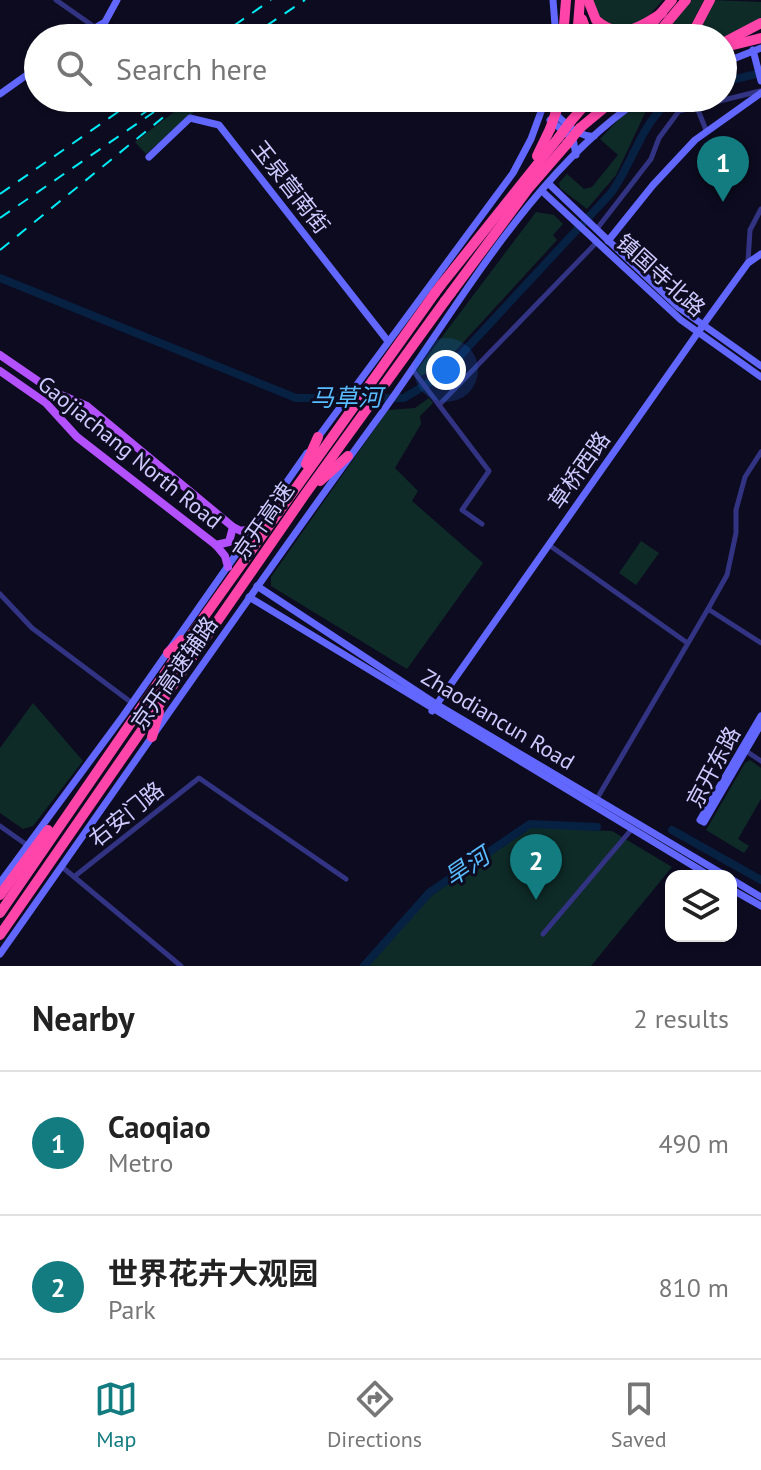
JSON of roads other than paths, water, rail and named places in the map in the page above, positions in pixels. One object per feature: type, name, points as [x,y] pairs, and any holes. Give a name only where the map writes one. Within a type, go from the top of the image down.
[{"type":"highway","points":[[564,24],[566,0]]},
{"type":"highway","points":[[652,24],[672,0]]},
{"type":"highway","points":[[666,24],[686,0]]},
{"type":"highway","points":[[697,24],[710,0]]},
{"type":"highway","points":[[583,1],[596,20],[604,24]]},
{"type":"highway","points":[[579,24],[583,1]]},
{"type":"highway","points":[[582,24],[583,1]]},
{"type":"highway","points":[[646,24],[662,13]]},
{"type":"highway","points":[[737,37],[761,23]]},
{"type":"highway","points":[[737,42],[761,38]]},
{"type":"highway","points":[[558,112],[558,137]]},
{"type":"highway","points":[[575,125],[583,112]]},
{"type":"highway","points":[[575,125],[589,112]]},
{"type":"highway","points":[[558,137],[595,112]]},
{"type":"highway","name":"京开高速","points":[[0,913],[83,789],[435,287],[558,137]]},
{"type":"highway","name":"京开高速","points":[[3,937],[306,493],[528,189],[558,137]]},
{"type":"highway","points":[[296,486],[318,437]]},
{"type":"highway","points":[[306,493],[348,456]]},
{"type":"highway","points":[[168,653],[196,628]]},
{"type":"highway","points":[[152,737],[161,705]]},
{"type":"highway","points":[[0,895],[83,789]]},
{"type":"main road","name":"Gaojiachang North Road","points":[[0,355],[54,392],[87,406],[233,527],[241,531],[255,528]]},
{"type":"main road","name":"Gaojiachang North Road","points":[[0,371],[46,403],[77,437],[216,545],[225,556],[228,567]]},
{"type":"main road","points":[[216,545],[221,547],[229,542],[233,527]]},
{"type":"street","points":[[56,0],[90,24]]},
{"type":"street","points":[[102,24],[117,0]]},
{"type":"street","points":[[553,0],[555,24]]},
{"type":"street","points":[[737,57],[757,49],[761,81]]},
{"type":"street","points":[[0,94],[24,77]]},
{"type":"street","points":[[737,97],[761,92]]},
{"type":"street","points":[[737,109],[761,92]]},
{"type":"street","points":[[387,340],[435,287],[513,173],[542,112]]},
{"type":"street","points":[[555,112],[583,136],[594,136]]},
{"type":"street","points":[[482,524],[462,510],[489,471],[412,369],[457,304],[549,184],[594,136],[624,112]]},
{"type":"street","points":[[592,231],[651,159],[675,114],[680,112]]},
{"type":"street","points":[[701,112],[706,130]]},
{"type":"street","points":[[608,241],[668,167],[706,130],[732,112]]},
{"type":"street","name":"玉泉营南街","points":[[149,157],[190,118],[219,125],[387,340]]},
{"type":"street","points":[[538,122],[549,120],[573,139],[576,155]]},
{"type":"street","name":"镇国寺北路","points":[[549,184],[576,217]]},
{"type":"street","name":"镇国寺北路","points":[[543,192],[608,241],[700,328],[761,366]]},
{"type":"street","points":[[748,263],[750,230],[761,209]]},
{"type":"street","name":"镇国寺北路","points":[[592,231],[597,242],[761,377]]},
{"type":"street","points":[[439,405],[597,242]]},
{"type":"street","name":"草桥西路","points":[[434,708],[700,328],[748,263],[761,254]]},
{"type":"street","points":[[435,287],[457,304]]},
{"type":"street","name":"京开高速辅路","points":[[0,883],[168,653],[387,340]]},
{"type":"street","name":"京开高速辅路","points":[[0,954],[3,937],[60,865],[412,369]]},
{"type":"street","points":[[594,803],[727,575],[736,533],[736,510],[745,477],[761,452]]},
{"type":"street","points":[[549,545],[686,642]]},
{"type":"street","name":"Zhaodiancun Road","points":[[257,586],[434,708]]},
{"type":"street","points":[[0,594],[32,628],[132,703]]},
{"type":"street","name":"Zhaodiancun Road","points":[[249,597],[594,803],[715,870]]},
{"type":"street","points":[[708,609],[761,643]]},
{"type":"street","name":"京开东路","points":[[761,716],[744,749],[704,822],[700,820],[744,749],[761,724]]},
{"type":"street","points":[[744,749],[761,761]]},
{"type":"street","name":"右安门路","points":[[75,876],[199,778],[346,879]]},
{"type":"street","name":"Zhaodiancun Road","points":[[594,803],[631,830],[700,870]]},
{"type":"street","points":[[0,826],[27,845]]},
{"type":"street","points":[[543,934],[631,830]]},
{"type":"street","points":[[60,865],[181,966]]},
{"type":"street","points":[[737,883],[761,897]]},
{"type":"street","points":[[737,892],[761,906]]},
{"type":"waterway","name":"马草河","points":[[737,79],[761,73]]},
{"type":"waterway","name":"马草河","points":[[0,278],[296,398],[404,398],[443,374],[611,193],[645,130],[658,112]]},
{"type":"waterway","name":"旱河","points":[[364,966],[430,892],[530,824],[597,827]]},
{"type":"waterway","name":"旱河","points":[[672,830],[761,880]]},
{"type":"railway","points":[[236,24],[271,0]]},
{"type":"railway","points":[[269,24],[305,0]]},
{"type":"railway","points":[[0,194],[118,112]]},
{"type":"railway","points":[[141,115],[145,112]]},
{"type":"railway","points":[[0,218],[154,112]]},
{"type":"railway","points":[[0,250],[170,112]]},
{"type":"place","name":"Caoqiao","points":[[723,202]]},
{"type":"place","name":"世界花卉大观园","points":[[536,900]]}]
